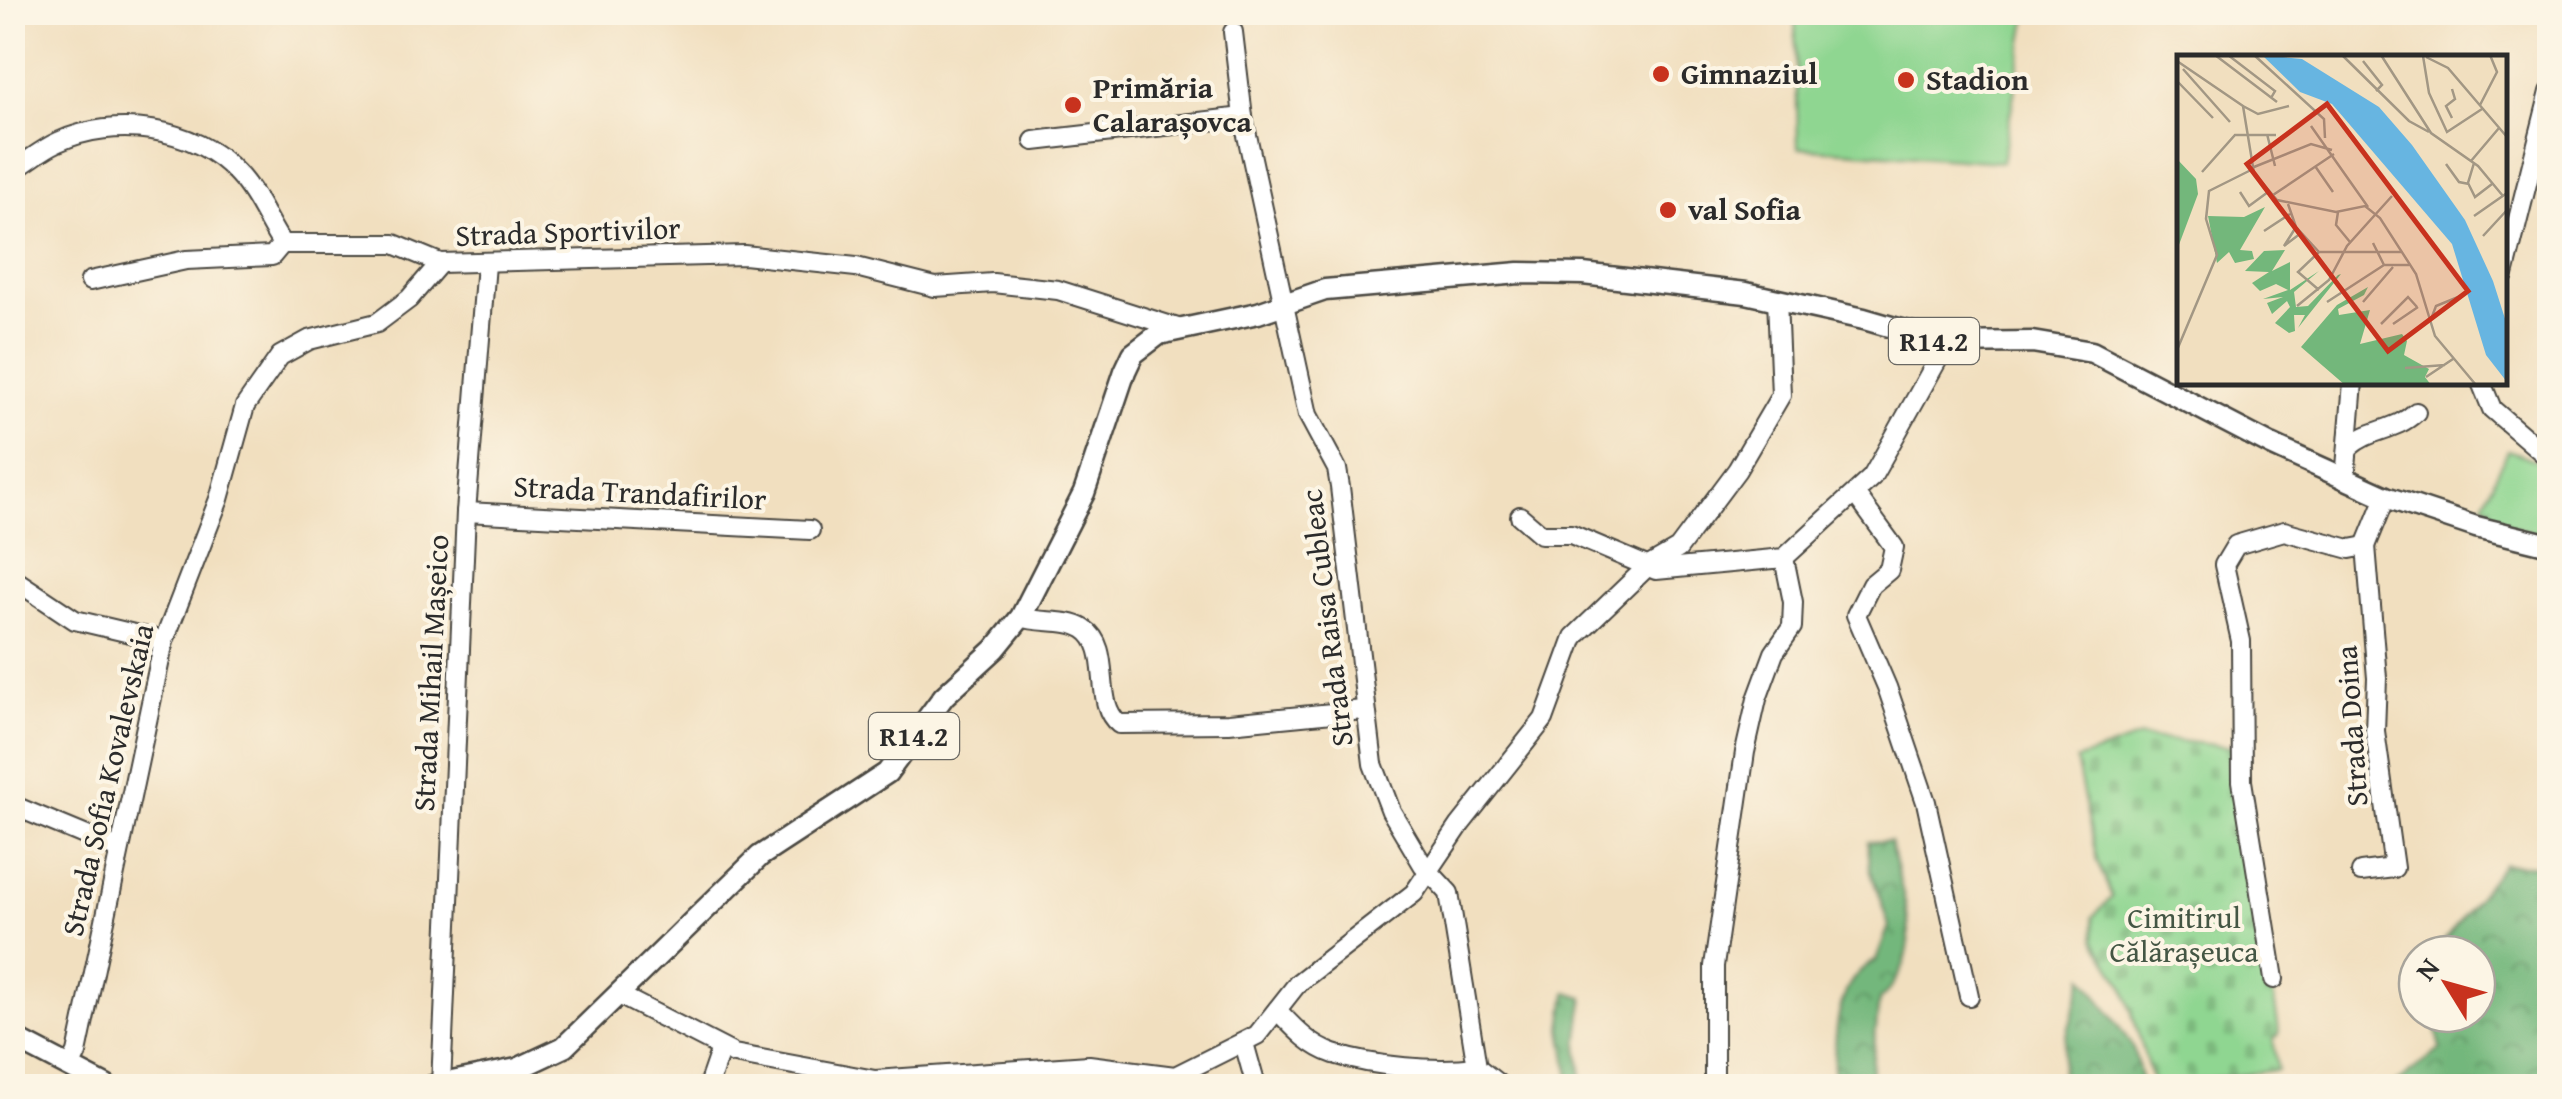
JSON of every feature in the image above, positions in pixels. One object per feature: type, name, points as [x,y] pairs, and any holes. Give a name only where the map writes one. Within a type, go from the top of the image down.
[{"type":"main road","name":"R14.2","points":[[436,1086],[517,1070],[546,1058],[620,996],[760,856],[887,773],[944,696],[995,649],[1021,617],[1069,529],[1134,354],[1159,334],[1345,288],[1549,272],[1776,299],[1947,344],[2032,342],[2092,352],[2386,497],[2514,538],[2550,545]]},
{"type":"main road","points":[[12,1037],[79,1077],[106,1086]]},
{"type":"street","name":"Strada Raisa Cubleac","points":[[1233,32],[1243,117],[1308,415],[1337,470],[1363,710],[1373,764],[1391,811],[1430,871],[1443,883],[1453,910],[1462,987],[1478,1067]]},
{"type":"street","points":[[2507,263],[2550,92]]},
{"type":"street","points":[[1034,141],[1243,117]]},
{"type":"street","points":[[12,172],[57,142],[90,132],[153,130],[203,147],[236,172],[282,244]]},
{"type":"street","name":"Strada Sportivilor","points":[[90,280],[186,260],[272,256],[282,244],[394,244],[440,263],[622,256],[761,256],[856,266],[934,287],[993,283],[1058,290],[1181,329]]},
{"type":"street","name":"Strada Sofia Kovalevskaia","points":[[79,1077],[77,1053],[164,640],[220,499],[246,406],[263,374],[296,345],[350,333],[394,313],[440,263]]},
{"type":"street","name":"Strada Mihail Mașeico","points":[[436,1086],[466,512],[486,264]]},
{"type":"street","points":[[620,996],[721,1048],[875,1080],[1089,1066],[1175,1076],[1244,1043],[1268,1025],[1298,983],[1331,953],[1409,899],[1460,825],[1544,719],[1574,637],[1647,568],[1678,549],[1778,405],[1782,389],[1776,299]]},
{"type":"street","points":[[1520,516],[1541,534],[1571,534],[1647,568],[1784,558],[1856,495],[1882,461],[1947,344]]},
{"type":"street","points":[[2346,480],[2353,385]]},
{"type":"street","points":[[2482,385],[2492,409],[2550,459]]},
{"type":"street","points":[[2349,447],[2371,432],[2400,428],[2416,412]]},
{"type":"street","points":[[1856,495],[1894,546],[1888,570],[1862,600],[1856,615],[1859,630],[1888,687],[1926,802],[1969,996]]},
{"type":"street","points":[[2274,978],[2242,781],[2241,641],[2224,565],[2236,546],[2284,530],[2350,549],[2366,546],[2386,497]]},
{"type":"street","name":"Strada Trandafirilor","points":[[466,512],[810,530]]},
{"type":"street","name":"Strada Doina","points":[[2362,872],[2394,868],[2375,732],[2377,678],[2366,546]]},
{"type":"street","points":[[1714,1086],[1714,966],[1745,752],[1756,699],[1774,653],[1792,628],[1793,602],[1784,558]]},
{"type":"street","points":[[12,578],[75,620],[164,640]]},
{"type":"street","points":[[1021,617],[1083,628],[1092,638],[1101,666],[1107,709],[1119,724],[1230,722],[1363,710]]},
{"type":"street","points":[[12,805],[118,849]]},
{"type":"street","points":[[1277,1010],[1302,1036],[1333,1054],[1428,1067],[1478,1067],[1500,1086]]},
{"type":"street","points":[[1244,1043],[1256,1086]]},
{"type":"street","points":[[708,1086],[721,1048]]},
{"type":"green space","name":"Stadion","points":[[1795,13],[2028,13],[2002,162],[1798,148]]},
{"type":"green space","points":[[2508,450],[2549,465],[2549,536],[2486,521],[2491,507],[2483,504]]},
{"type":"green space","name":"Cimitirul Călărașeuca","points":[[2140,737],[2233,747],[2278,1024],[2279,1034],[2273,1040],[2278,1070],[2154,1086],[2124,987],[2095,941],[2093,917],[2112,897],[2097,861],[2076,760]]},
{"type":"green space","points":[[1890,841],[1906,905],[1908,945],[1904,964],[1879,1000],[1870,1086],[1833,1086],[1836,1034],[1844,998],[1851,982],[1876,961],[1889,926],[1870,869],[1868,842]]},
{"type":"green space","points":[[2503,864],[2549,866],[2549,1086],[2392,1086],[2441,1049],[2438,1034],[2497,1034],[2497,934],[2449,934]]},
{"type":"green space","points":[[2084,976],[2133,1047],[2143,1086],[2059,1086],[2066,1038]]},
{"type":"green space","points":[[1567,992],[1584,997],[1578,1046],[1583,1086],[1571,1086],[1562,1028]]},
{"type":"place","name":"Gimnaziul","points":[[1661,74]]},
{"type":"place","name":"Stadion","points":[[1906,80]]},
{"type":"place","name":"Primăria Calarașovca","points":[[1073,105]]},
{"type":"place","name":"val Sofia","points":[[1668,210]]}]
